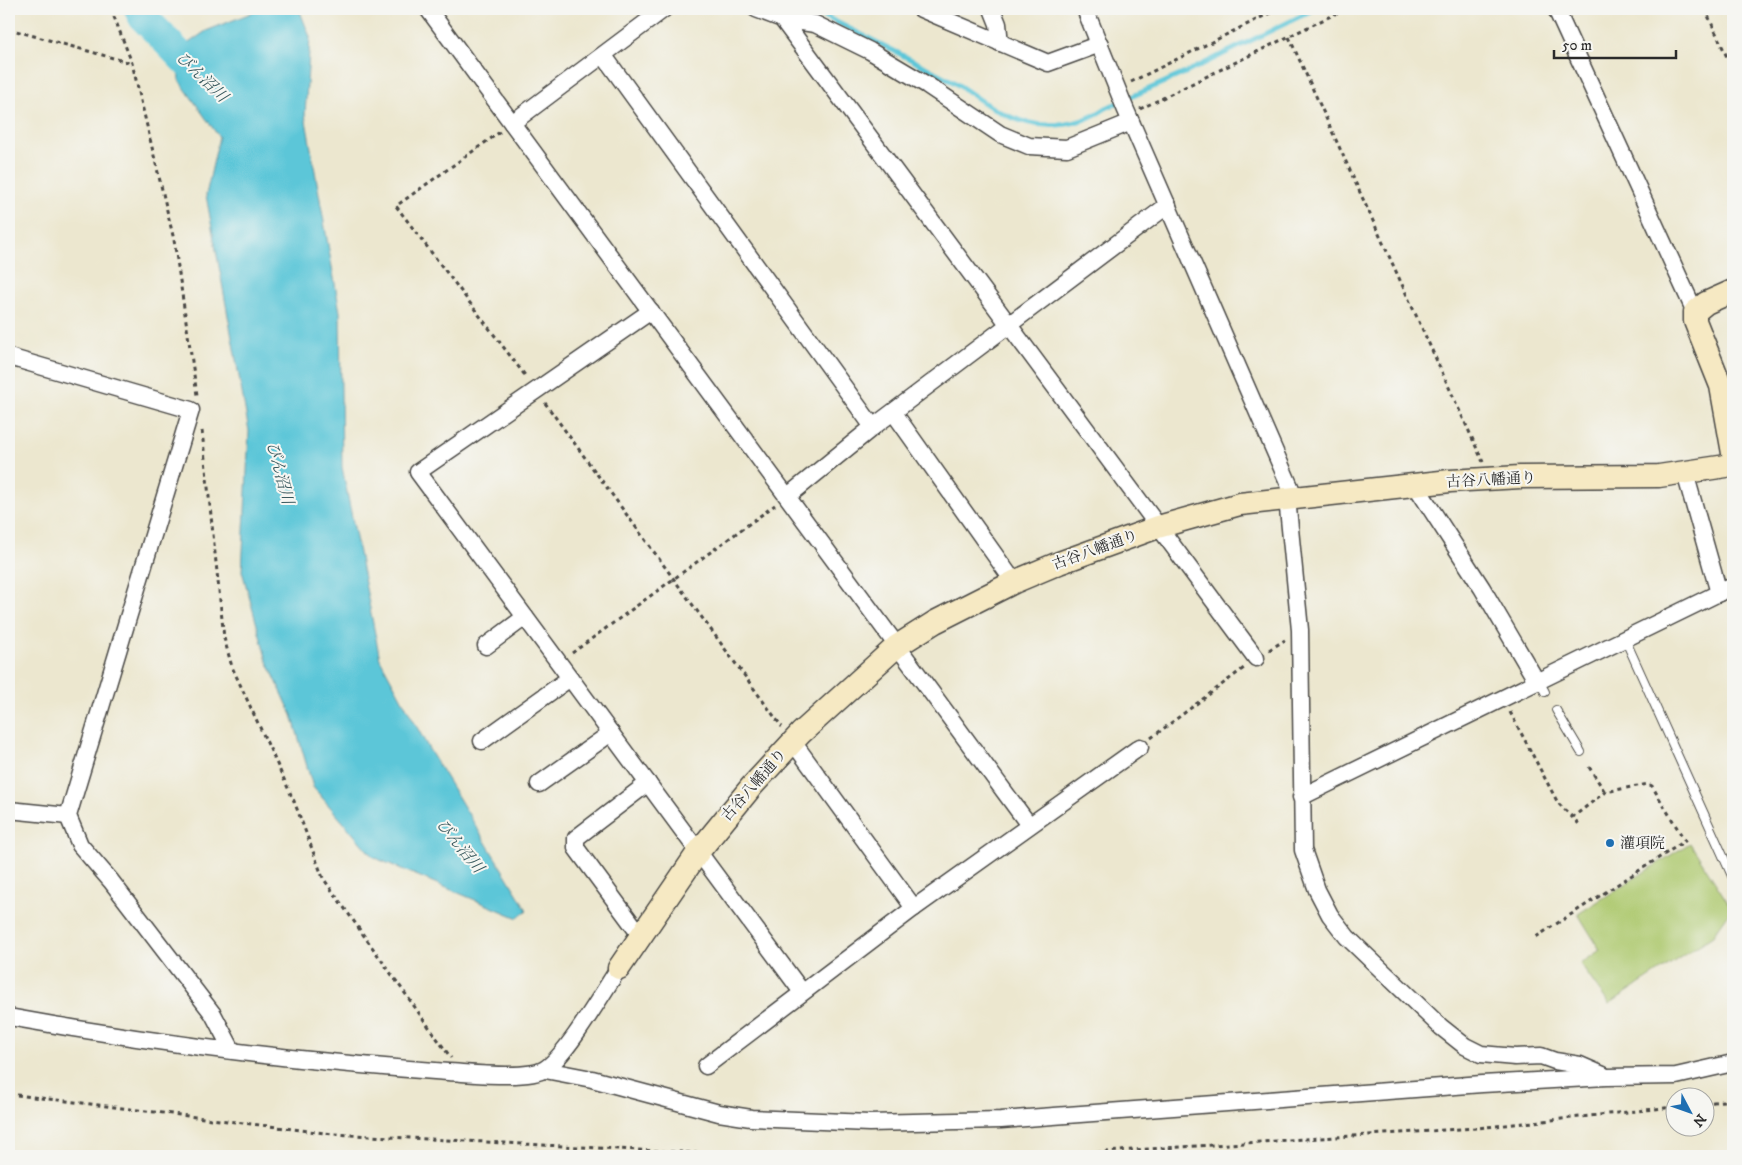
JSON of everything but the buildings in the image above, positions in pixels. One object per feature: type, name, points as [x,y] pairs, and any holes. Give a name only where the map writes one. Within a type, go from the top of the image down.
[{"type":"street","points":[[428,9],[1029,825]]},
{"type":"street","points":[[512,123],[604,56],[664,9]]},
{"type":"street","points":[[756,9],[782,19],[815,24],[870,51],[927,85],[1000,134],[1029,146],[1067,148],[1130,118]]},
{"type":"street","points":[[921,9],[1048,63],[1100,44]]},
{"type":"street","points":[[992,9],[998,24],[1000,43]]},
{"type":"street","points":[[1085,9],[1291,498],[1300,630],[1303,850],[1317,890],[1330,915],[1347,937],[1441,1027],[1481,1054],[1515,1057],[1541,1056],[1555,1061],[1580,1065],[1606,1077]]},
{"type":"street","points":[[1556,9],[1695,312],[1695,321],[1721,386],[1733,453]]},
{"type":"street","points":[[782,19],[1256,658]]},
{"type":"street","points":[[604,56],[873,427]]},
{"type":"street","points":[[788,496],[873,427],[1168,205]]},
{"type":"street","points":[[1695,312],[1706,303],[1733,292]]},
{"type":"street","points":[[650,311],[418,472],[802,992]]},
{"type":"street","points":[[9,357],[191,410],[68,816],[80,845],[111,881],[213,1014],[232,1050]]},
{"type":"street","points":[[894,413],[1014,582]]},
{"type":"street","name":"古谷八幡通り","points":[[619,968],[699,851],[752,786],[793,742],[897,646],[942,618],[1014,582],[1059,563],[1158,527],[1240,504],[1490,479],[1658,476],[1733,465]]},
{"type":"street","points":[[1301,797],[1503,698],[1540,685],[1625,639],[1726,589],[1685,473]]},
{"type":"street","points":[[1416,486],[1482,588],[1540,685]]},
{"type":"street","points":[[486,646],[525,617]]},
{"type":"street","points":[[482,741],[570,678]]},
{"type":"street","points":[[539,784],[612,733]]},
{"type":"street","points":[[793,742],[914,908]]},
{"type":"street","points":[[706,1066],[914,908],[1140,747]]},
{"type":"street","points":[[641,936],[576,848],[576,838],[648,783]]},
{"type":"street","points":[[9,810],[68,816]]},
{"type":"street","points":[[544,1070],[562,1053],[619,968]]},
{"type":"street","points":[[9,1017],[232,1050],[403,1069],[462,1073],[523,1074],[544,1070],[592,1078],[718,1113],[751,1118],[868,1124],[1001,1120],[1310,1096],[1606,1077],[1676,1076],[1733,1063]]},
{"type":"lane","points":[[1625,639],[1733,878]]},
{"type":"lane","points":[[1556,710],[1581,752]]},
{"type":"path","points":[[111,9],[132,63],[174,240],[198,402]]},
{"type":"path","points":[[1118,89],[1277,9]]},
{"type":"path","points":[[1130,118],[1346,9]]},
{"type":"path","points":[[1706,9],[1733,70]]},
{"type":"path","points":[[9,29],[132,63]]},
{"type":"path","points":[[1289,37],[1490,479]]},
{"type":"path","points":[[512,123],[396,206],[536,390],[793,742]]},
{"type":"path","points":[[202,430],[224,638],[232,667],[294,801],[323,878],[462,1073]]},
{"type":"path","points":[[559,662],[788,496]]},
{"type":"path","points":[[1140,747],[1256,658],[1300,630]]},
{"type":"path","points":[[1503,698],[1558,804],[1580,825]]},
{"type":"path","points":[[1590,767],[1605,792]]},
{"type":"path","points":[[1536,937],[1685,842],[1652,786],[1648,784],[1605,792],[1573,817]]},
{"type":"path","points":[[9,1094],[333,1134],[752,1156]]},
{"type":"path","points":[[1714,1103],[1733,1100]]},
{"type":"path","points":[[1041,1156],[1476,1128],[1664,1108]]},
{"type":"green space","points":[[1690,843],[1732,909],[1713,936],[1609,1004],[1580,964],[1600,950],[1578,914]]},
{"type":"water","points":[[261,9],[299,9],[310,37],[305,115],[340,312],[342,467],[380,659],[430,751],[527,910],[518,918],[373,857],[313,787],[292,715],[267,661],[242,571],[249,431],[206,195],[219,137],[179,80],[177,51],[206,31]]},
{"type":"waterway","name":"びん沼川","points":[[139,9],[143,17],[205,81]]},
{"type":"waterway","points":[[810,9],[950,80],[998,111],[1025,122],[1053,125],[1067,124],[1093,116],[1106,108],[1185,73],[1315,9]]},
{"type":"place","name":"灌項院","points":[[1610,843]]}]
